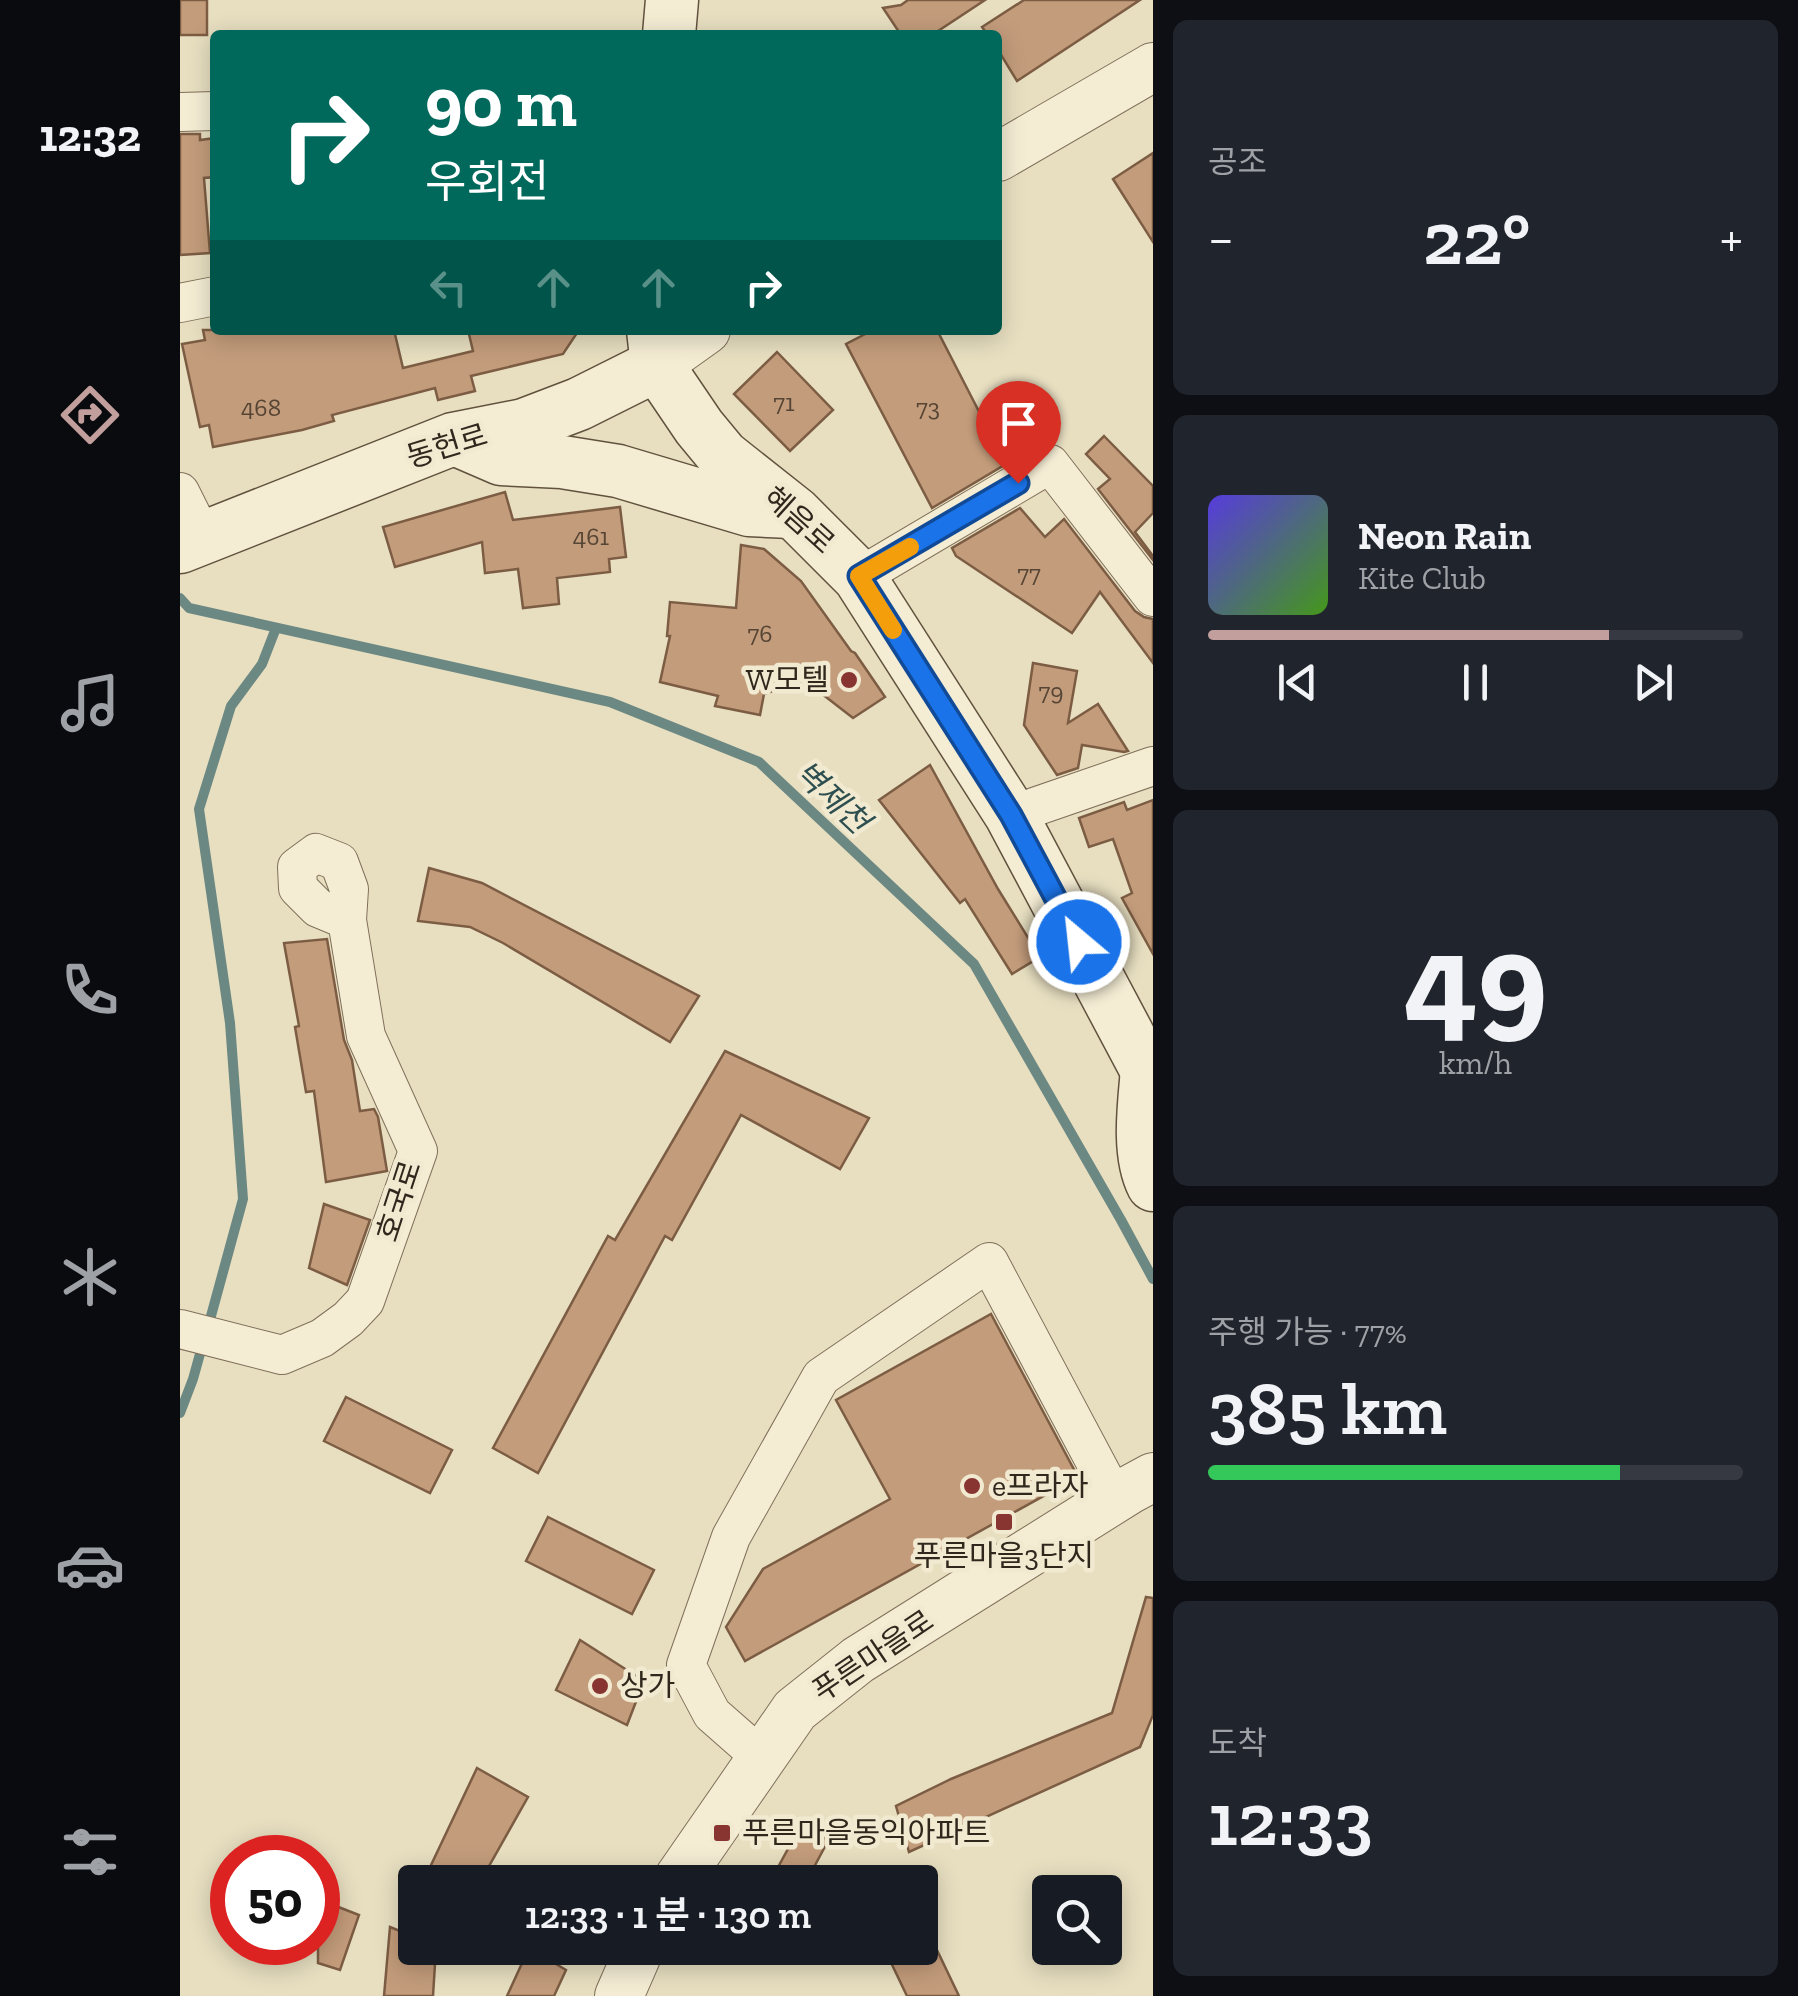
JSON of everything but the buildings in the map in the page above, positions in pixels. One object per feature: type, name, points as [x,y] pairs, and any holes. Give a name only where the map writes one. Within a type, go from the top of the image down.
[{"type":"main road","points":[[669,30],[672,0]]},
{"type":"main road","name":"동헌로","points":[[188,526],[453,438],[524,425],[579,404],[655,348]]},
{"type":"main road","name":"혜음로","points":[[655,348],[699,427],[724,456],[796,513],[859,576],[1011,815],[1151,1073]]},
{"type":"main road","points":[[453,438],[501,459],[562,462],[618,471],[749,510],[796,513]]},
{"type":"main road","points":[[1151,1073],[1143,1126],[1148,1175],[1153,1185]]},
{"type":"street","points":[[1002,155],[1153,67]]},
{"type":"street","points":[[180,112],[210,111]]},
{"type":"street","points":[[180,302],[210,297]]},
{"type":"street","name":"동헌로","points":[[655,348],[692,335]]},
{"type":"street","points":[[859,576],[1050,464],[1153,597]]},
{"type":"street","points":[[1011,815],[1153,766]]},
{"type":"street","name":"호국로","points":[[180,1330],[282,1355],[322,1338],[365,1301],[418,1152],[366,1036],[347,920]]},
{"type":"street","points":[[762,1758],[712,1714],[686,1665],[731,1536],[821,1377],[989,1262],[1132,1489]]},
{"type":"street","name":"푸른마을로","points":[[688,1865],[795,1710],[858,1660],[1132,1489]]},
{"type":"street","points":[[619,1996],[633,1965]]},
{"type":"waterway","name":"벽제천","points":[[180,598],[189,608],[610,702],[759,762],[974,964],[1153,1279]]},
{"type":"waterway","name":"벽제천","points":[[208,1327],[243,1199],[230,1023],[199,809],[231,706],[262,664],[276,628]]},
{"type":"waterway","name":"벽제천","points":[[180,1413],[203,1343]]},
{"type":"slow traffic","points":[[893,630],[859,576],[910,547]]},
{"type":"place","name":"W모텔","points":[[849,680]]},
{"type":"place","name":"e프라자","points":[[972,1486]]},
{"type":"place","name":"푸른마을3단지","points":[[1004,1522]]},
{"type":"place","name":"상가","points":[[600,1686]]},
{"type":"place","name":"푸른마을동익아파트","points":[[722,1833]]},
{"type":"route","points":[[1018,483],[859,576],[1011,815],[1079,942]]}]
